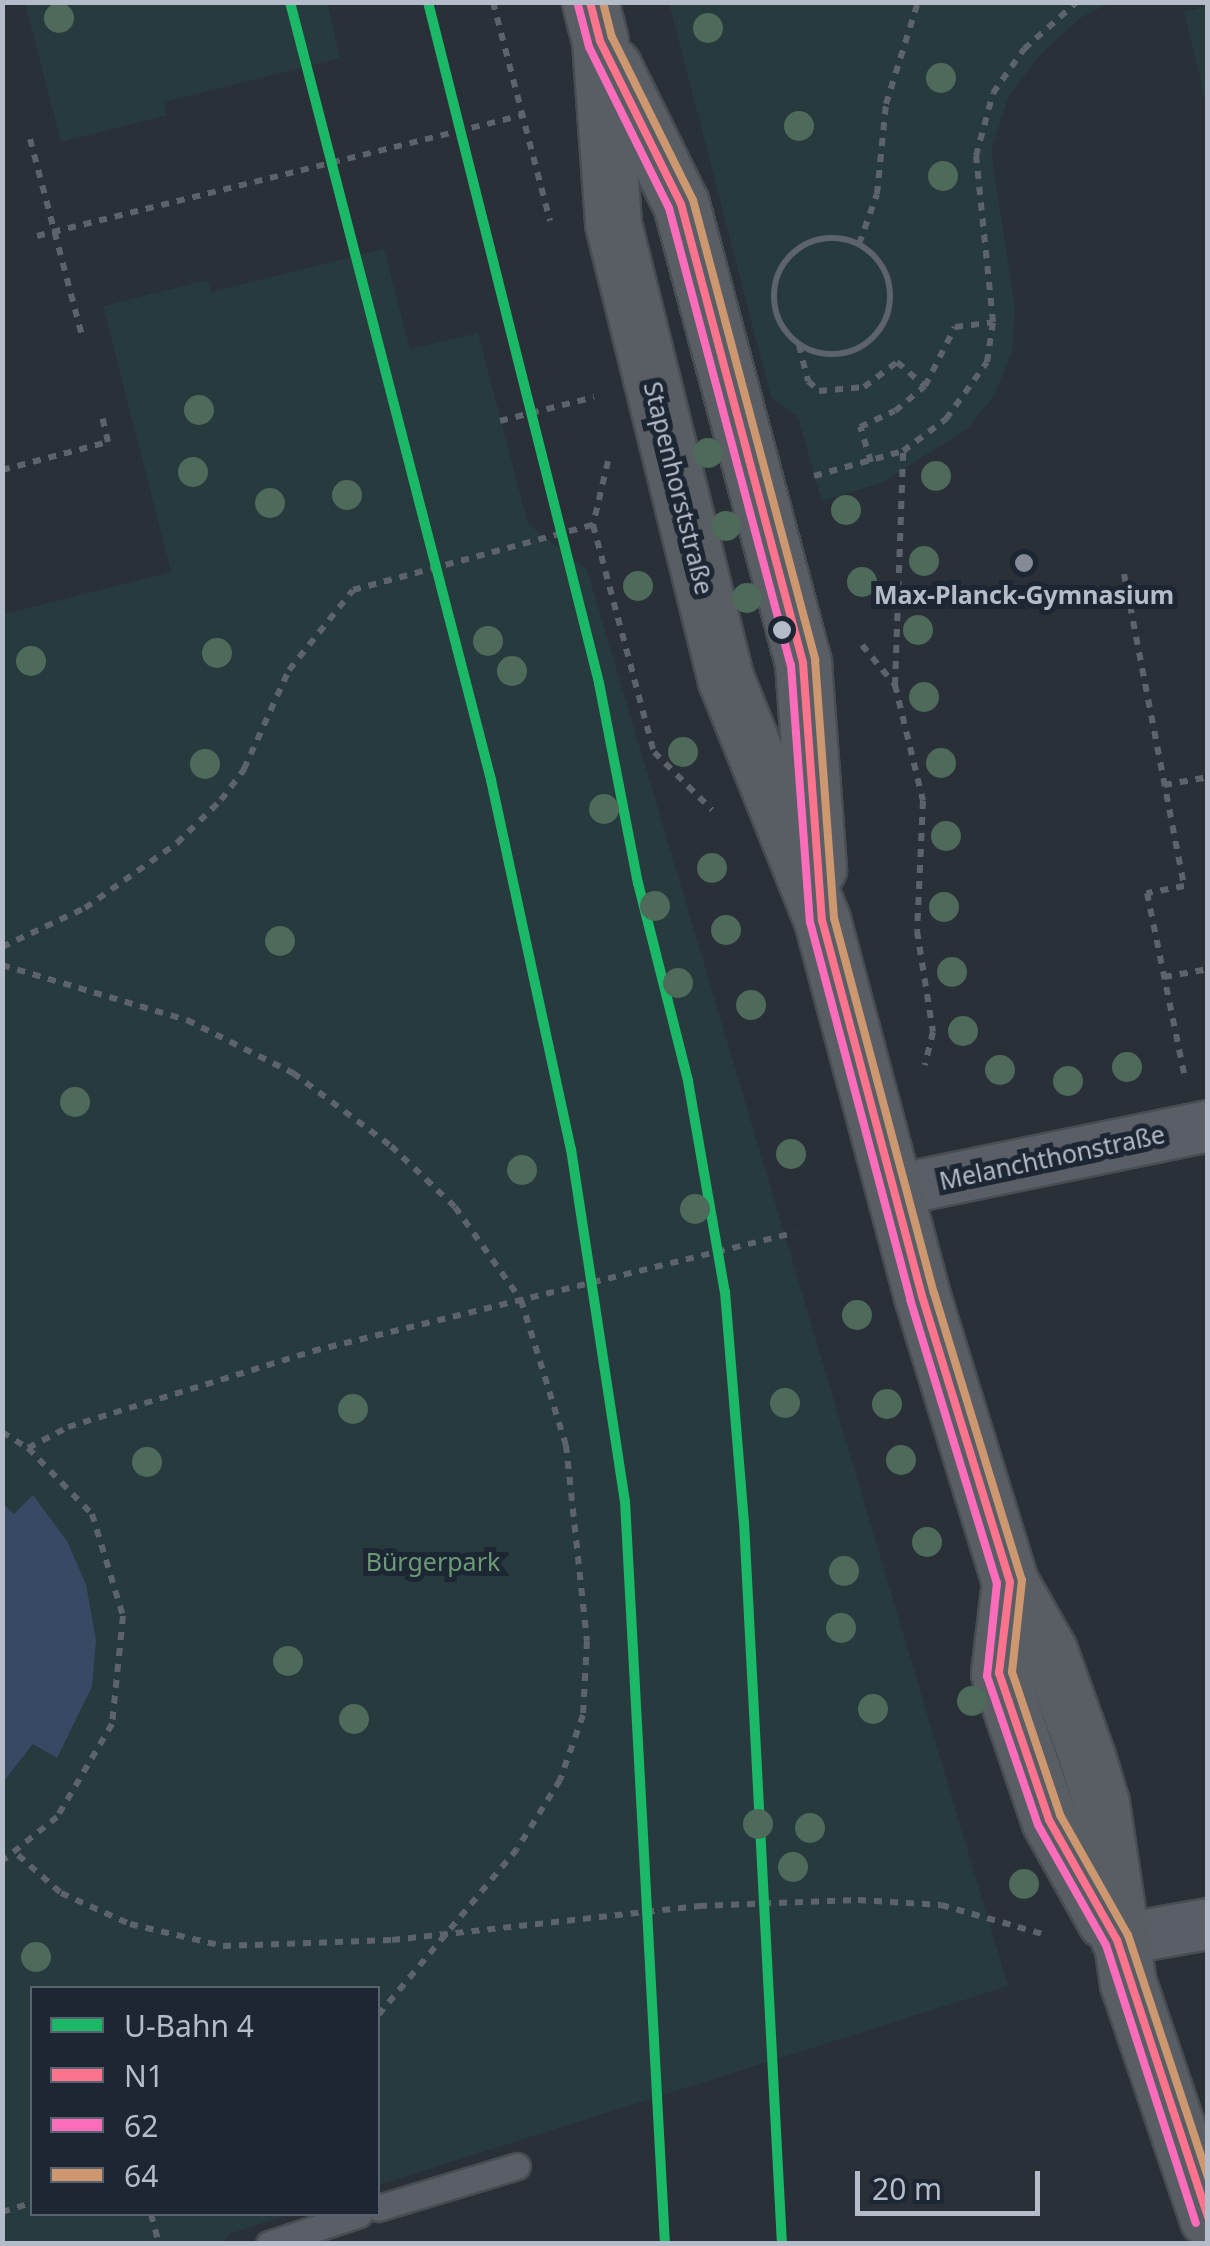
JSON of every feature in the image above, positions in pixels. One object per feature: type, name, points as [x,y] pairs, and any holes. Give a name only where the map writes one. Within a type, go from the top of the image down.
[{"type":"main road","name":"Stapenhorststraße","points":[[595,22],[681,204],[804,663],[822,920]]},
{"type":"main road","name":"Stapenhorststraße","points":[[595,22],[613,224],[726,680],[822,920],[1010,1582],[1000,1673],[1049,1820],[1116,1940],[1208,2219]]},
{"type":"street","name":"Melanchthonstraße","points":[[897,1190],[1201,1127]]},
{"type":"street","points":[[1116,1940],[1208,1924]]},
{"type":"lane","points":[[380,2207],[517,2166]]},
{"type":"lane","points":[[269,2244],[354,2216]]},
{"type":"path","points":[[493,2],[551,228]]},
{"type":"path","points":[[859,244],[877,194],[886,104],[918,2]]},
{"type":"path","points":[[757,490],[904,451],[946,419],[973,386],[986,362],[992,322],[976,156],[988,109],[1024,49],[1077,2]]},
{"type":"path","points":[[37,236],[522,114]]},
{"type":"path","points":[[30,140],[82,336]]},
{"type":"path","points":[[799,345],[836,354],[854,350],[882,326],[890,289],[874,254],[859,244],[820,238],[786,258],[773,295],[780,322],[799,345],[808,381],[819,391],[864,386],[897,362],[925,386]]},
{"type":"path","points":[[871,462],[860,427],[896,411],[925,386],[955,326],[992,322]]},
{"type":"path","points":[[590,378],[598,412]]},
{"type":"path","points":[[500,422],[594,397]]},
{"type":"path","points":[[2,470],[108,442],[102,417]]},
{"type":"path","points":[[606,441],[610,456],[593,526],[654,752]]},
{"type":"path","points":[[904,451],[895,685],[923,801],[918,931],[932,1032],[920,1085]]},
{"type":"path","points":[[2,947],[101,897],[178,843],[221,800],[244,769],[289,670],[316,629],[354,590],[593,526]]},
{"type":"path","points":[[1124,574],[1184,886],[1147,892],[1201,1127]]},
{"type":"path","points":[[859,642],[895,685]]},
{"type":"path","points":[[1164,785],[1208,777]]},
{"type":"path","points":[[2,965],[187,1020],[293,1074],[391,1146],[455,1207],[521,1300],[566,1445],[587,1642],[583,1714],[560,1780],[518,1849],[446,1930],[380,2013]]},
{"type":"path","points":[[1164,977],[1208,970]]},
{"type":"path","points":[[28,1448],[68,1428],[313,1351],[795,1233]]},
{"type":"path","points":[[2,1432],[28,1448],[92,1514],[123,1616],[112,1724],[57,1818],[18,1854],[2,1861]]},
{"type":"path","points":[[18,1854],[61,1894],[130,1924],[224,1946],[392,1940],[446,1930],[699,1906],[858,1900],[941,1905],[1058,1939],[1116,1940]]},
{"type":"path","points":[[2,2212],[30,2204]]},
{"type":"path","points":[[152,2216],[159,2244]]},
{"type":"green space","points":[[25,3],[327,3],[340,58],[164,102],[167,115],[61,142]]},
{"type":"green space","points":[[669,3],[1110,3],[1080,18],[1039,56],[1008,97],[991,151],[1015,308],[1012,351],[995,394],[967,429],[882,483],[822,501],[798,417],[771,397]]},
{"type":"green space","points":[[1208,6],[1207,105],[1184,12]]},
{"type":"green space","name":"Bürgerpark","points":[[384,249],[410,349],[478,333],[528,524],[587,570],[1008,1986],[380,2184],[380,1986],[30,1986],[30,2216],[284,2216],[229,2234],[225,2243],[3,2243],[2,615],[171,572],[103,306],[208,280],[211,292]]},
{"type":"water","points":[[33,1495],[67,1541],[86,1584],[96,1640],[92,1687],[57,1758],[33,1744],[3,1782],[3,1504],[14,1514]]},
{"type":"metro line","name":"4","points":[[290,2],[491,780],[571,1149],[625,1501],[665,2244]]},
{"type":"metro line","name":"4","points":[[428,2],[599,683],[638,883],[688,1081],[725,1292],[744,1522],[782,2244]]},
{"type":"transit line","name":"N1","points":[[590,2],[600,41],[681,204],[803,663],[822,920],[922,1296],[1010,1582],[999,1673],[1049,1820],[1117,1940],[1208,2217]]},
{"type":"transit line","name":"64","points":[[603,2],[612,37],[693,200],[815,660],[834,918],[934,1293],[1022,1580],[1012,1672],[1060,1815],[1128,1935],[1208,2177]]},
{"type":"transit line","name":"62","points":[[578,5],[589,47],[669,208],[791,665],[810,922],[910,1299],[997,1583],[987,1676],[1038,1825],[1106,1945],[1196,2223]]},
{"type":"place","name":"Max-Planck-Gymnasium","points":[[1024,563]]}]
